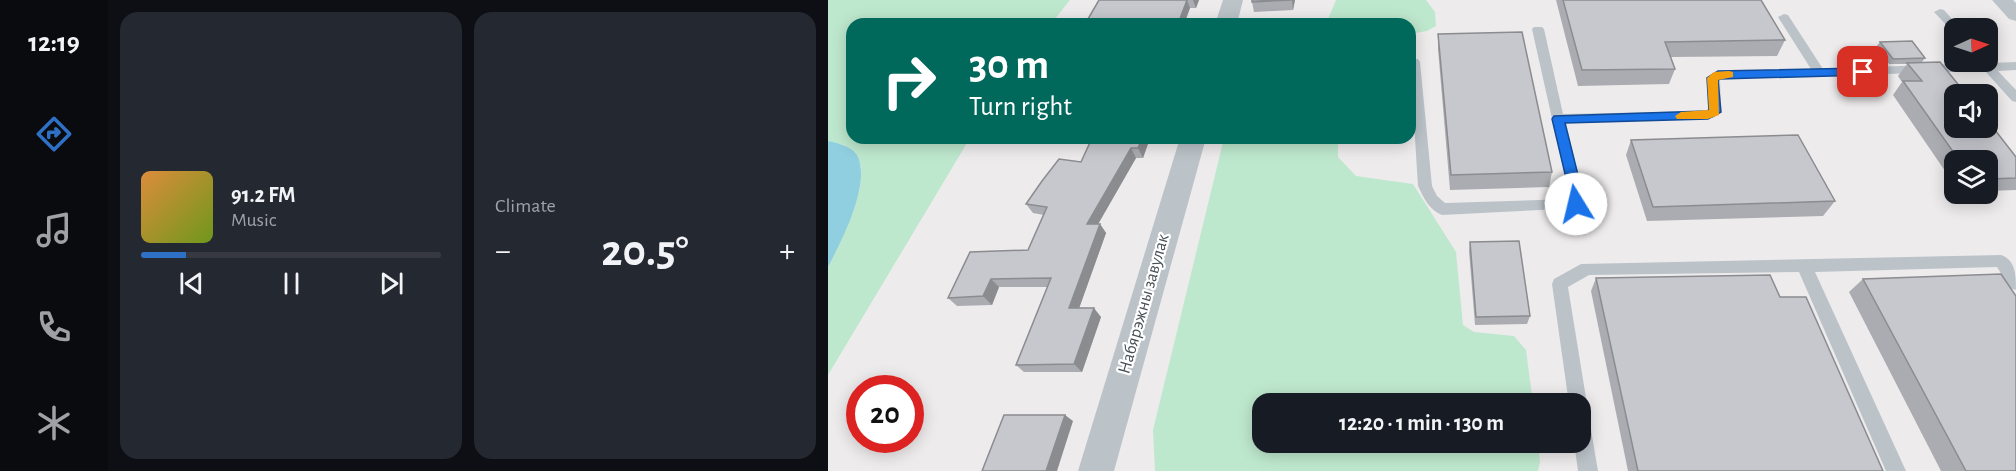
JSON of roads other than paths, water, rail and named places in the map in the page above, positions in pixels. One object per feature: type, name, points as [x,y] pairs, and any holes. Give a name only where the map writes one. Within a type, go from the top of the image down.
[{"type":"street","points":[[1228,18],[1233,0]]},
{"type":"street","points":[[2002,0],[2016,15]]},
{"type":"street","name":"Набярэжны завулак","points":[[1096,471],[1191,144]]},
{"type":"lane","points":[[1940,12],[1946,18]]},
{"type":"lane","points":[[1784,17],[1820,73]]},
{"type":"lane","points":[[1416,85],[1425,186],[1432,200],[1442,209],[1571,206],[1576,204],[1577,199],[1538,28]]},
{"type":"lane","points":[[1998,65],[2016,66]]},
{"type":"lane","points":[[1558,119],[1708,115],[1715,112],[1713,78],[1718,75],[1820,73],[1944,66]]},
{"type":"lane","points":[[1993,72],[2016,98]]},
{"type":"lane","points":[[1576,393],[1560,284],[1587,269],[2001,261],[2016,283]]},
{"type":"lane","points":[[1804,266],[1896,471]]},
{"type":"lane","points":[[1585,453],[1588,471]]},
{"type":"water","points":[[828,141],[848,147],[857,155],[861,167],[861,181],[853,212],[828,267]]}]
